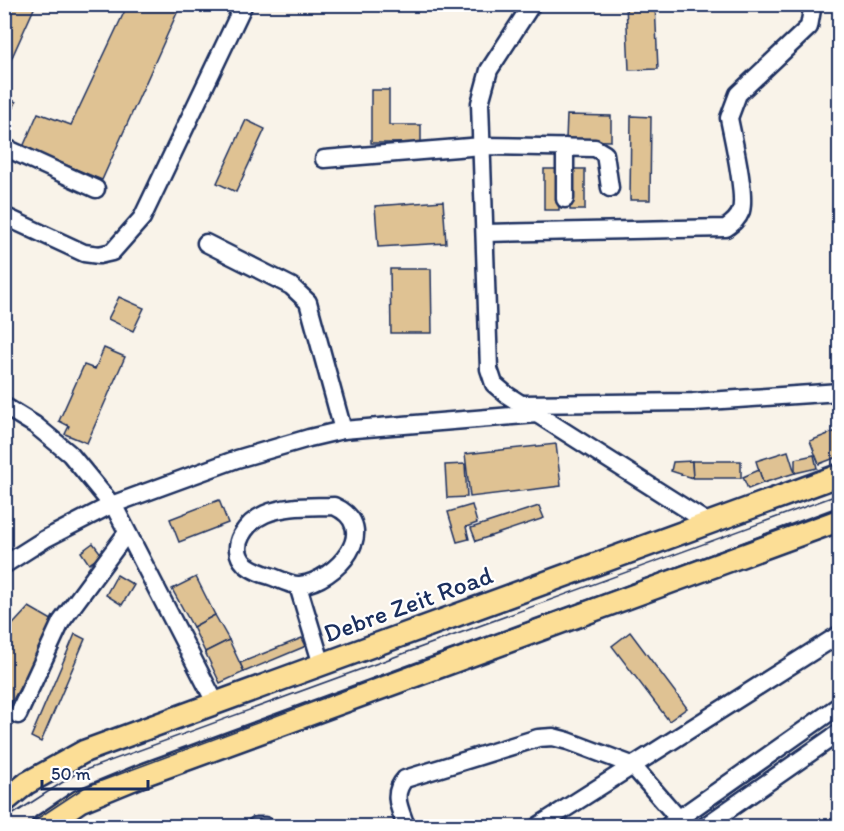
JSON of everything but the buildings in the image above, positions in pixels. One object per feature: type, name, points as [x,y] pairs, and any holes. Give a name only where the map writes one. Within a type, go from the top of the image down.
[{"type":"main road","name":"Debre Zeit Road","points":[[4,802],[27,783],[62,762],[707,522],[840,475]]},
{"type":"main road","points":[[43,826],[80,801],[141,776],[840,520]]},
{"type":"street","points":[[4,216],[84,253],[99,255],[112,252],[142,218],[244,4]]},
{"type":"street","points":[[532,4],[486,77],[480,103],[489,369],[494,384],[521,404],[707,522]]},
{"type":"street","points":[[485,233],[726,228],[736,221],[741,210],[729,118],[731,108],[738,94],[809,27],[813,4]]},
{"type":"street","points":[[324,159],[482,146],[595,148],[605,154],[610,188]]},
{"type":"street","points":[[4,147],[96,189]]},
{"type":"street","points":[[565,147],[565,199]]},
{"type":"street","points":[[206,243],[291,286],[308,302],[343,430]]},
{"type":"street","points":[[521,404],[693,402],[840,392]]},
{"type":"street","points":[[4,406],[35,424],[70,454],[111,505],[216,704]]},
{"type":"street","points":[[4,566],[45,539],[111,505],[237,459],[343,430],[537,414]]},
{"type":"street","points":[[334,506],[346,511],[355,521],[355,532],[342,562],[330,574],[298,586],[256,572],[244,562],[237,550],[239,539],[248,526],[266,513],[296,507],[334,506]]},
{"type":"street","points":[[18,715],[61,622],[126,534]]},
{"type":"street","points":[[298,586],[322,665]]},
{"type":"street","points":[[538,826],[840,634]]},
{"type":"street","points":[[406,826],[396,796],[398,787],[405,780],[538,738],[553,737],[632,765],[677,824],[840,705]]},
{"type":"street","points":[[705,826],[840,732]]},
{"type":"street","points":[[256,826],[265,826]]},
{"type":"tram line","points":[[4,823],[12,815],[77,773],[840,494]]},
{"type":"tram line","points":[[26,826],[85,787],[840,506]]}]
